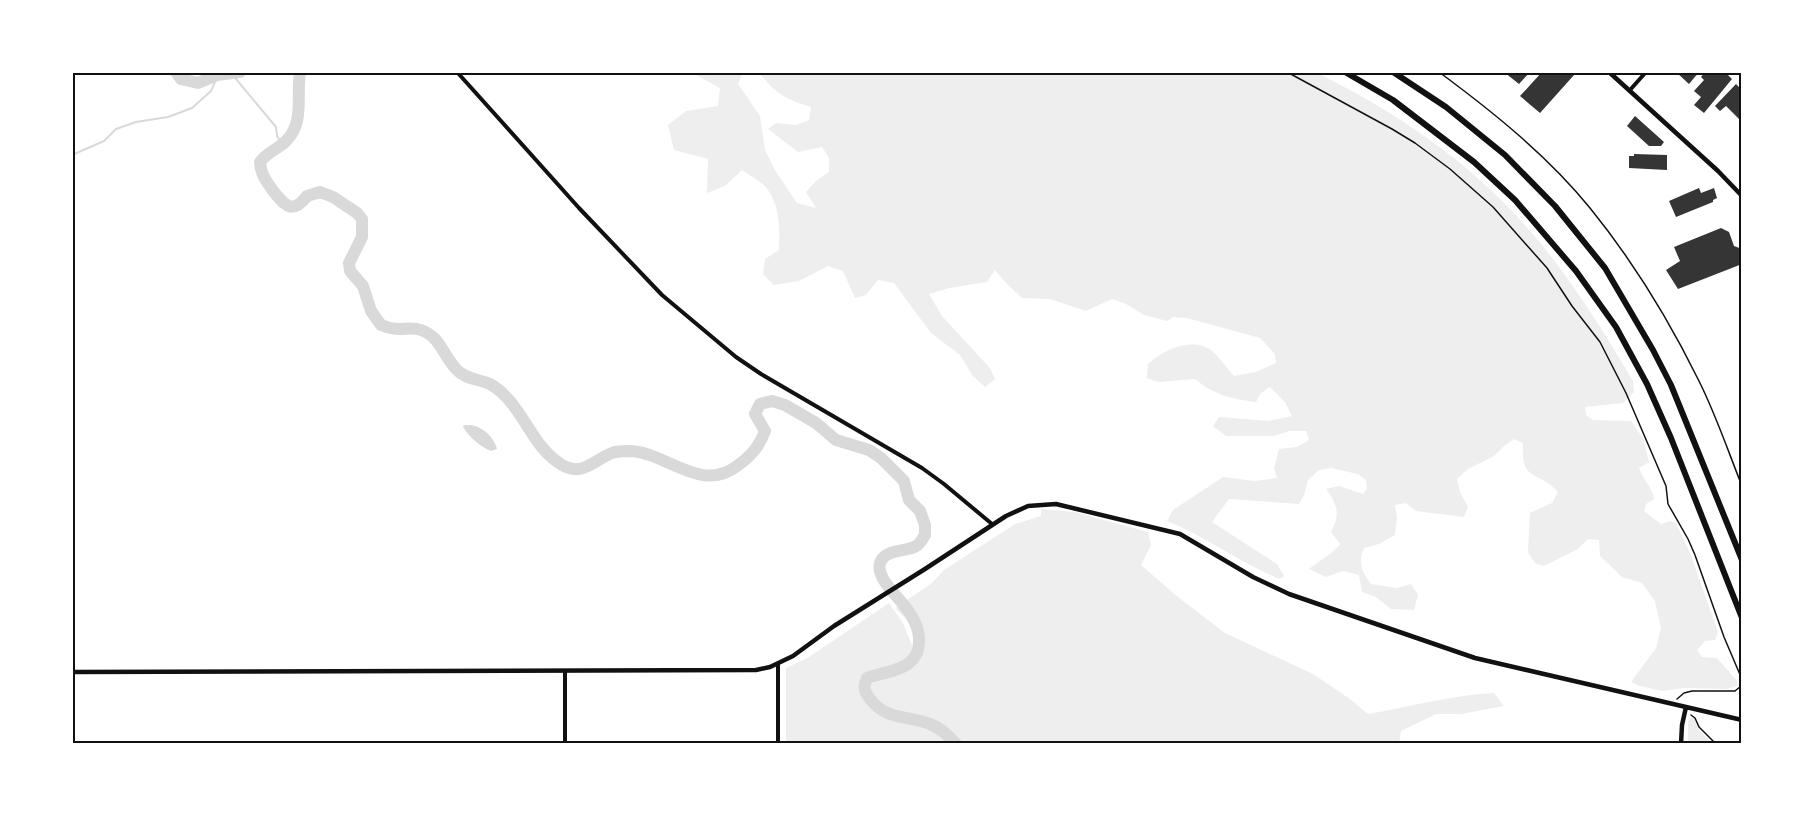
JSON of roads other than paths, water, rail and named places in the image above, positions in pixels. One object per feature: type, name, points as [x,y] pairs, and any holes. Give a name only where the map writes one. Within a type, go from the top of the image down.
[{"type":"highway","points":[[1345,72],[1393,100],[1474,162],[1515,200],[1576,271],[1616,327],[1647,384],[1671,438],[1742,618]]},
{"type":"highway","points":[[1393,72],[1446,107],[1505,155],[1555,206],[1605,268],[1653,350],[1671,386],[1742,561]]},
{"type":"street","points":[[457,72],[579,208],[662,295],[704,332],[761,374],[922,468],[992,524]]},
{"type":"street","points":[[1609,72],[1718,171],[1742,196]]},
{"type":"street","points":[[1630,90],[1646,72]]},
{"type":"street","points":[[72,672],[756,670],[778,664],[992,524],[1024,507],[1056,504],[1172,531],[1194,540],[1240,570],[1275,588],[1378,626],[1489,662],[1742,720]]},
{"type":"street","points":[[778,664],[778,744]]},
{"type":"street","points":[[565,672],[565,744]]},
{"type":"street","points":[[1681,744],[1686,707]]},
{"type":"waterway","points":[[176,72],[181,79],[198,83],[217,75],[240,72]]},
{"type":"waterway","points":[[300,72],[296,126],[286,141],[260,162],[263,174],[274,192],[286,205],[294,207],[307,196],[320,192],[333,197],[357,213],[362,219],[362,237],[349,263],[350,271],[363,286],[371,311],[381,325],[394,329],[413,328],[428,333],[460,373],[497,388],[519,413],[540,445],[562,465],[569,468],[582,468],[612,453],[630,451],[643,453],[697,474],[710,476],[724,473],[742,462],[757,446],[765,431],[755,414],[760,404],[772,401],[785,405],[816,423],[836,440],[869,450],[881,458],[904,481],[909,500],[920,511],[925,525],[925,535],[916,546],[882,558],[880,572],[913,618],[918,630],[917,653],[906,665],[867,678],[865,689],[870,699],[883,711],[934,726],[956,744]]},
{"type":"waterway","points":[[231,73],[276,127],[277,136],[282,144]]},
{"type":"waterway","points":[[72,155],[104,141],[116,129],[136,122],[168,117],[192,108],[211,91],[218,75]]}]
